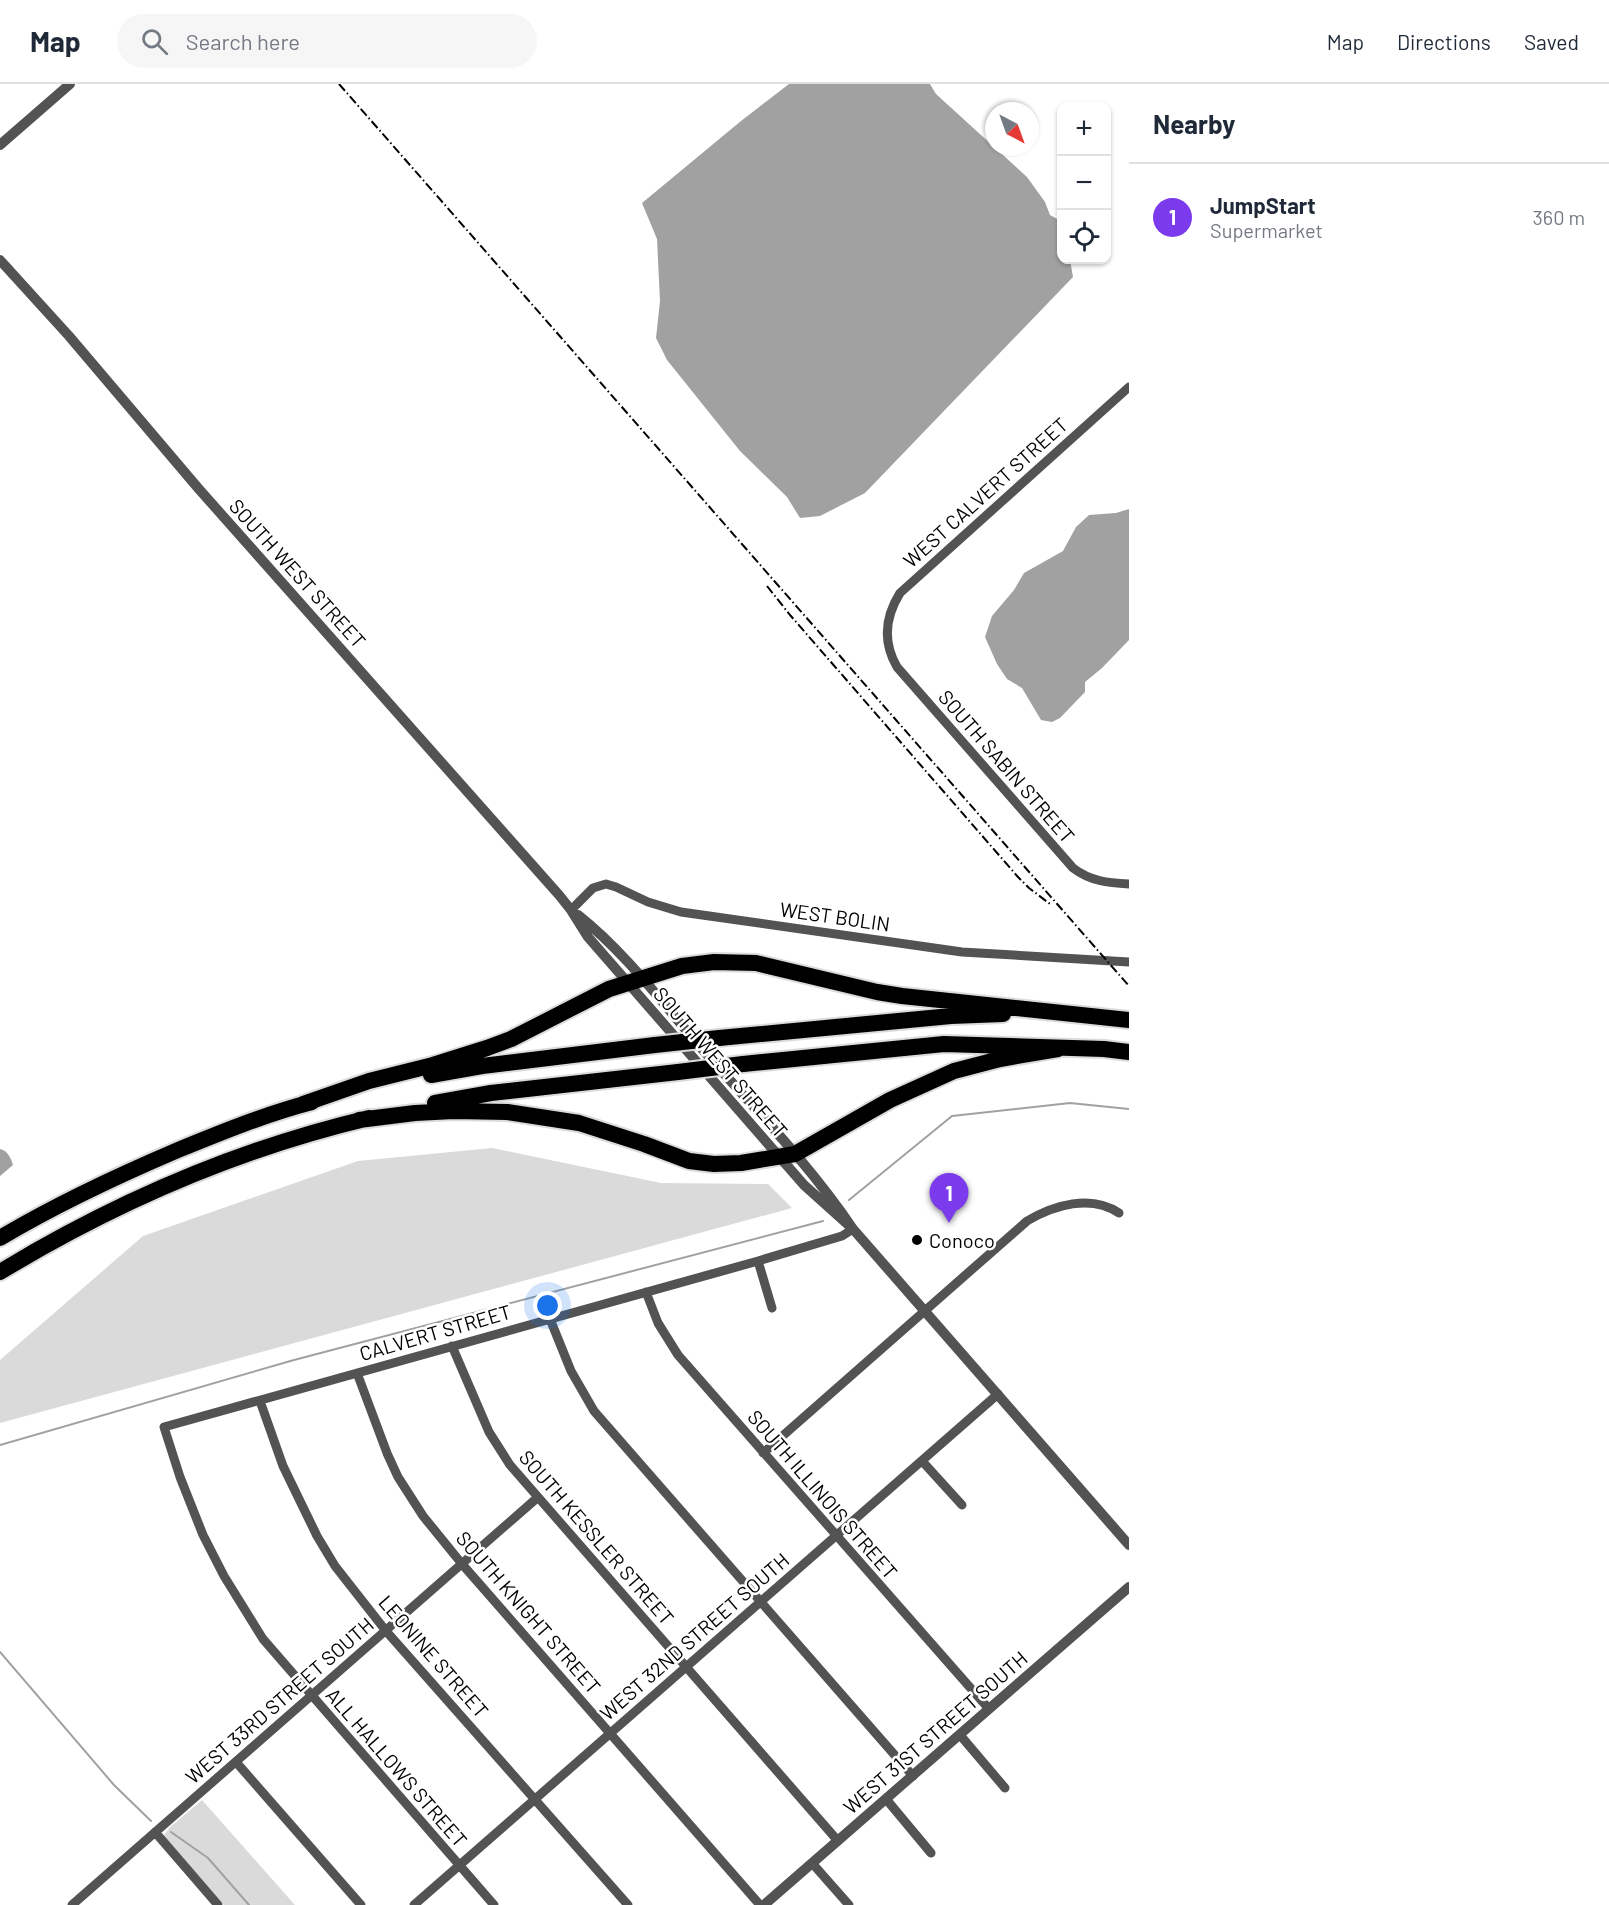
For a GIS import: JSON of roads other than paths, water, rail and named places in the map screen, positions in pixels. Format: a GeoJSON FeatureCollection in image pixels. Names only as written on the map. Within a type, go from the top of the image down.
{"type":"FeatureCollection","features":[{"type":"Feature","properties":{"kind":"highway"},"geometry":{"type":"LineString","coordinates":[[0,1238],[56,1206],[142,1165],[250,1121],[369,1081],[488,1048],[609,989],[682,966],[714,962],[756,963],[877,992],[1129,1020]]}},
{"type":"Feature","properties":{"kind":"highway"},"geometry":{"type":"LineString","coordinates":[[303,1104],[403,1079],[442,1072],[655,1045],[951,1016],[1058,1012]]}},
{"type":"Feature","properties":{"kind":"highway"},"geometry":{"type":"LineString","coordinates":[[0,1272],[103,1215],[180,1180],[301,1136],[432,1103],[491,1093],[944,1044],[1104,1049],[1129,1052]]}},
{"type":"Feature","properties":{"kind":"highway"},"geometry":{"type":"LineString","coordinates":[[359,1120],[415,1113],[507,1112],[579,1123],[689,1161],[727,1164],[787,1155],[890,1100],[934,1079],[971,1065],[1058,1049]]}},
{"type":"Feature","properties":{"kind":"street"},"geometry":{"type":"LineString","coordinates":[[0,145],[70,84]]}},
{"type":"Feature","properties":{"kind":"street","name":"SOUTH WEST STREET"},"geometry":{"type":"LineString","coordinates":[[0,260],[571,910],[595,929],[635,981],[787,1155],[804,1185],[853,1229],[1129,1545]]}},
{"type":"Feature","properties":{"kind":"street","name":"WEST CALVERT STREET"},"geometry":{"type":"LineString","coordinates":[[886,637],[889,615],[900,593],[1129,387]]}},
{"type":"Feature","properties":{"kind":"street","name":"SOUTH SABIN STREET"},"geometry":{"type":"LineString","coordinates":[[886,637],[897,667],[1073,868],[1089,878],[1107,884],[1129,884]]}},
{"type":"Feature","properties":{"kind":"street","name":"WEST BOLIN"},"geometry":{"type":"LineString","coordinates":[[571,910],[593,888],[606,884],[648,902],[681,912],[962,952],[1129,962]]}},
{"type":"Feature","properties":{"kind":"street"},"geometry":{"type":"LineString","coordinates":[[763,1453],[1027,1221],[1046,1209],[1085,1203],[1108,1206],[1119,1214]]}},
{"type":"Feature","properties":{"kind":"street","name":"CALVERT STREET"},"geometry":{"type":"LineString","coordinates":[[164,1427],[758,1261],[842,1236],[853,1229]]}},
{"type":"Feature","properties":{"kind":"street"},"geometry":{"type":"LineString","coordinates":[[758,1261],[772,1308]]}},
{"type":"Feature","properties":{"kind":"street","name":"SOUTH ILLINOIS STREET"},"geometry":{"type":"LineString","coordinates":[[646,1292],[658,1323],[672,1348],[989,1709]]}},
{"type":"Feature","properties":{"kind":"street"},"geometry":{"type":"LineString","coordinates":[[549,1319],[559,1345],[589,1404],[913,1776]]}},
{"type":"Feature","properties":{"kind":"street","name":"SOUTH KESSLER STREET"},"geometry":{"type":"LineString","coordinates":[[452,1346],[471,1395],[489,1432],[510,1465],[838,1841]]}},
{"type":"Feature","properties":{"kind":"street","name":"SOUTH KNIGHT STREET"},"geometry":{"type":"LineString","coordinates":[[357,1373],[387,1454],[398,1477],[423,1516],[462,1564],[762,1905]]}},
{"type":"Feature","properties":{"kind":"street","name":"WEST 32ND STREET SOUTH"},"geometry":{"type":"LineString","coordinates":[[414,1905],[998,1394]]}},
{"type":"Feature","properties":{"kind":"street","name":"LEONINE STREET"},"geometry":{"type":"LineString","coordinates":[[260,1401],[283,1466],[317,1536],[335,1566],[386,1630],[628,1905]]}},
{"type":"Feature","properties":{"kind":"street","name":"ALL HALLOWS STREET"},"geometry":{"type":"LineString","coordinates":[[164,1427],[195,1517],[222,1573],[263,1639],[494,1905]]}},
{"type":"Feature","properties":{"kind":"street"},"geometry":{"type":"LineString","coordinates":[[922,1461],[962,1505]]}},
{"type":"Feature","properties":{"kind":"street","name":"WEST 33RD STREET SOUTH"},"geometry":{"type":"LineString","coordinates":[[79,1903],[155,1832],[537,1498]]}},
{"type":"Feature","properties":{"kind":"street","name":"WEST 31ST STREET SOUTH"},"geometry":{"type":"LineString","coordinates":[[762,1905],[1129,1587]]}},
{"type":"Feature","properties":{"kind":"street"},"geometry":{"type":"LineString","coordinates":[[960,1735],[1005,1788]]}},
{"type":"Feature","properties":{"kind":"street"},"geometry":{"type":"LineString","coordinates":[[236,1762],[361,1905]]}},
{"type":"Feature","properties":{"kind":"street"},"geometry":{"type":"LineString","coordinates":[[886,1799],[931,1853]]}},
{"type":"Feature","properties":{"kind":"street"},"geometry":{"type":"LineString","coordinates":[[155,1832],[218,1905]]}},
{"type":"Feature","properties":{"kind":"street"},"geometry":{"type":"LineString","coordinates":[[812,1863],[849,1905]]}},
{"type":"Feature","properties":{"kind":"waterway"},"geometry":{"type":"LineString","coordinates":[[849,1200],[952,1116],[1070,1103],[1129,1109]]}},
{"type":"Feature","properties":{"kind":"waterway"},"geometry":{"type":"LineString","coordinates":[[0,1445],[294,1360],[823,1221]]}},
{"type":"Feature","properties":{"kind":"waterway"},"geometry":{"type":"LineString","coordinates":[[0,1652],[114,1785],[151,1821]]}},
{"type":"Feature","properties":{"kind":"waterway"},"geometry":{"type":"LineString","coordinates":[[171,1832],[208,1858],[249,1905]]}},
{"type":"Feature","properties":{"kind":"railway"},"geometry":{"type":"LineString","coordinates":[[339,84],[1129,986]]}},
{"type":"Feature","properties":{"kind":"railway"},"geometry":{"type":"LineString","coordinates":[[767,586],[1018,877],[1050,904]]}},
{"type":"Feature","properties":{"kind":"place","name":"JumpStart"},"geometry":{"type":"Point","coordinates":[949,1223]}},
{"type":"Feature","properties":{"kind":"place","name":"Conoco"},"geometry":{"type":"Point","coordinates":[917,1240]}}]}
